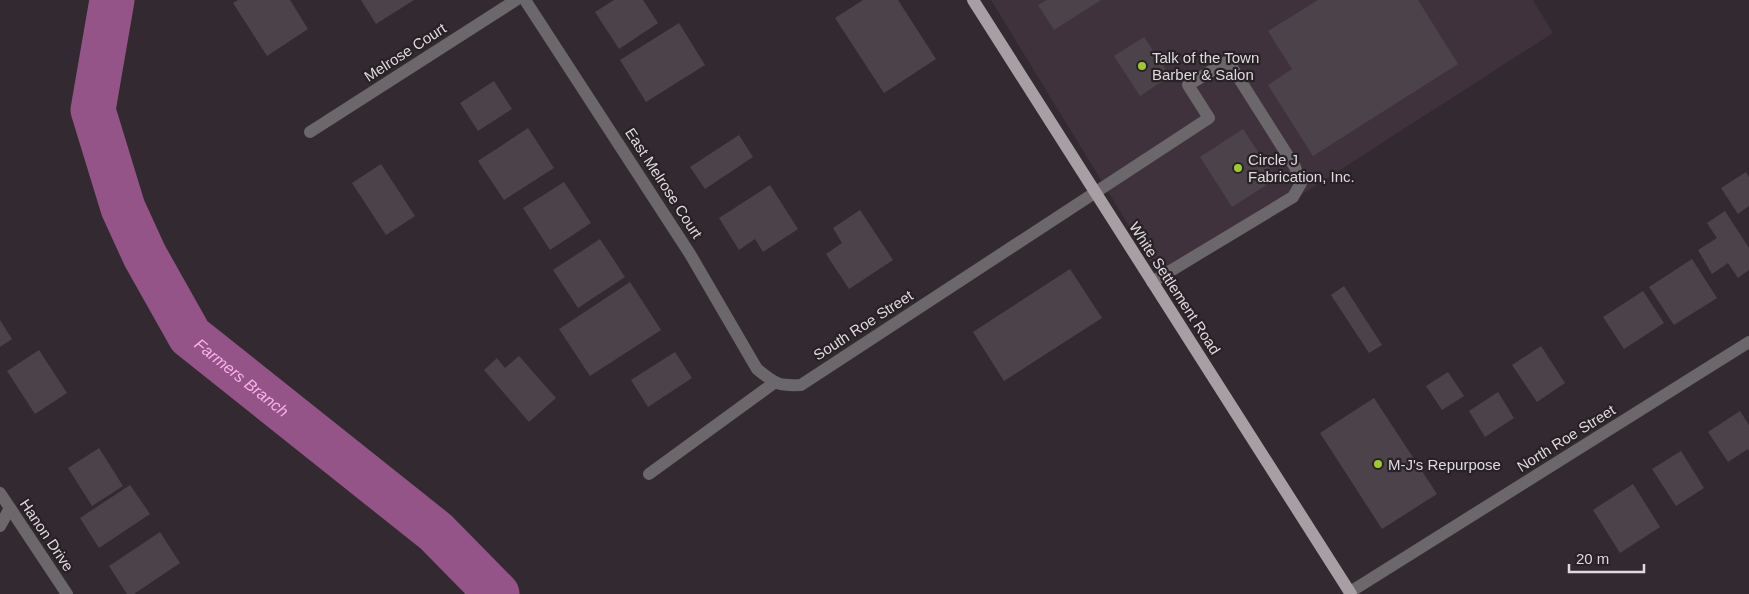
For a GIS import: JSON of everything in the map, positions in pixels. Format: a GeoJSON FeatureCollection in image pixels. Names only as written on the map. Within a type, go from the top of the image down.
{"type":"FeatureCollection","features":[{"type":"Feature","properties":{"kind":"main road","name":"White Settlement Road"},"geometry":{"type":"LineString","coordinates":[[973,0],[1350,593]]}},
{"type":"Feature","properties":{"kind":"street","name":"Melrose Court"},"geometry":{"type":"LineString","coordinates":[[310,132],[516,0]]}},
{"type":"Feature","properties":{"kind":"street","name":"East Melrose Court"},"geometry":{"type":"LineString","coordinates":[[525,0],[690,254],[757,370],[774,383]]}},
{"type":"Feature","properties":{"kind":"street","name":"South Roe Street"},"geometry":{"type":"LineString","coordinates":[[774,383],[782,386],[801,385],[1209,118],[1188,85],[1228,61],[1295,167],[1301,183],[1293,197],[1152,282]]}},
{"type":"Feature","properties":{"kind":"street","name":"North Roe Street"},"geometry":{"type":"LineString","coordinates":[[1350,593],[1749,342]]}},
{"type":"Feature","properties":{"kind":"street"},"geometry":{"type":"LineString","coordinates":[[649,474],[774,383]]}},
{"type":"Feature","properties":{"kind":"street","name":"Hanon Drive"},"geometry":{"type":"LineString","coordinates":[[0,493],[67,594]]}},
{"type":"Feature","properties":{"kind":"street"},"geometry":{"type":"LineString","coordinates":[[0,526],[10,508]]}},
{"type":"Feature","properties":{"kind":"shaded area"},"geometry":{"type":"Polygon","coordinates":[[[991,0],[1533,0],[1553,33],[1164,283],[991,0]]]}},
{"type":"Feature","properties":{"kind":"building"},"geometry":{"type":"Polygon","coordinates":[[[238,0],[290,0],[308,29],[267,56],[233,3],[238,0]]]}},
{"type":"Feature","properties":{"kind":"building"},"geometry":{"type":"Polygon","coordinates":[[[361,0],[414,0],[376,24],[361,0]]]}},
{"type":"Feature","properties":{"kind":"building"},"geometry":{"type":"Polygon","coordinates":[[[614,0],[643,0],[658,23],[619,49],[595,12],[614,0]]]}},
{"type":"Feature","properties":{"kind":"building"},"geometry":{"type":"Polygon","coordinates":[[[863,0],[898,0],[936,59],[884,93],[835,18],[863,0]]]}},
{"type":"Feature","properties":{"kind":"building"},"geometry":{"type":"Polygon","coordinates":[[[1047,0],[1101,0],[1054,30],[1038,5],[1047,0]]]}},
{"type":"Feature","properties":{"kind":"building"},"geometry":{"type":"Polygon","coordinates":[[[1318,0],[1418,0],[1458,64],[1313,156],[1268,85],[1292,69],[1268,31],[1318,0]]]}},
{"type":"Feature","properties":{"kind":"building"},"geometry":{"type":"Polygon","coordinates":[[[679,23],[705,65],[646,102],[620,60],[679,23]]]}},
{"type":"Feature","properties":{"kind":"building","name":"Talk of the Town Barber & Salon"},"geometry":{"type":"Polygon","coordinates":[[[1144,37],[1170,76],[1140,96],[1114,56],[1144,37]]]}},
{"type":"Feature","properties":{"kind":"building"},"geometry":{"type":"Polygon","coordinates":[[[494,81],[512,109],[478,131],[460,103],[494,81]]]}},
{"type":"Feature","properties":{"kind":"building"},"geometry":{"type":"Polygon","coordinates":[[[528,128],[554,168],[504,200],[478,161],[528,128]]]}},
{"type":"Feature","properties":{"kind":"building","name":"Circle J Fabrication, Inc."},"geometry":{"type":"Polygon","coordinates":[[[1243,129],[1276,179],[1232,207],[1200,157],[1243,129]]]}},
{"type":"Feature","properties":{"kind":"building"},"geometry":{"type":"Polygon","coordinates":[[[739,135],[753,157],[705,189],[690,167],[739,135]]]}},
{"type":"Feature","properties":{"kind":"building"},"geometry":{"type":"Polygon","coordinates":[[[381,164],[415,216],[386,235],[352,183],[381,164]]]}},
{"type":"Feature","properties":{"kind":"building"},"geometry":{"type":"Polygon","coordinates":[[[1746,172],[1749,177],[1749,206],[1738,214],[1721,188],[1746,172]]]}},
{"type":"Feature","properties":{"kind":"building"},"geometry":{"type":"Polygon","coordinates":[[[564,182],[591,223],[550,250],[523,208],[564,182]]]}},
{"type":"Feature","properties":{"kind":"building"},"geometry":{"type":"Polygon","coordinates":[[[770,185],[798,229],[763,252],[755,239],[739,250],[719,218],[770,185]]]}},
{"type":"Feature","properties":{"kind":"building"},"geometry":{"type":"Polygon","coordinates":[[[860,210],[893,260],[849,289],[826,254],[842,243],[833,228],[860,210]]]}},
{"type":"Feature","properties":{"kind":"building"},"geometry":{"type":"Polygon","coordinates":[[[1725,211],[1749,248],[1749,270],[1738,278],[1728,263],[1712,274],[1698,250],[1717,238],[1707,223],[1725,211]]]}},
{"type":"Feature","properties":{"kind":"building"},"geometry":{"type":"Polygon","coordinates":[[[600,239],[625,277],[578,308],[553,270],[600,239]]]}},
{"type":"Feature","properties":{"kind":"building"},"geometry":{"type":"Polygon","coordinates":[[[1692,259],[1717,298],[1674,325],[1649,287],[1692,259]]]}},
{"type":"Feature","properties":{"kind":"building"},"geometry":{"type":"Polygon","coordinates":[[[1070,269],[1102,318],[1004,381],[973,332],[1070,269]]]}},
{"type":"Feature","properties":{"kind":"building"},"geometry":{"type":"Polygon","coordinates":[[[630,282],[661,330],[590,376],[559,329],[630,282]]]}},
{"type":"Feature","properties":{"kind":"building"},"geometry":{"type":"Polygon","coordinates":[[[1344,286],[1382,345],[1369,353],[1331,295],[1344,286]]]}},
{"type":"Feature","properties":{"kind":"building"},"geometry":{"type":"Polygon","coordinates":[[[1643,291],[1664,323],[1624,349],[1603,317],[1643,291]]]}},
{"type":"Feature","properties":{"kind":"building"},"geometry":{"type":"Polygon","coordinates":[[[0,320],[12,339],[0,347],[0,320]]]}},
{"type":"Feature","properties":{"kind":"building"},"geometry":{"type":"Polygon","coordinates":[[[1541,346],[1565,383],[1537,402],[1512,365],[1541,346]]]}},
{"type":"Feature","properties":{"kind":"building"},"geometry":{"type":"Polygon","coordinates":[[[39,350],[67,393],[35,414],[7,371],[39,350]]]}},
{"type":"Feature","properties":{"kind":"building"},"geometry":{"type":"Polygon","coordinates":[[[675,352],[692,378],[648,407],[631,380],[675,352]]]}},
{"type":"Feature","properties":{"kind":"building"},"geometry":{"type":"Polygon","coordinates":[[[519,356],[556,398],[529,422],[484,370],[497,358],[505,368],[519,356]]]}},
{"type":"Feature","properties":{"kind":"building"},"geometry":{"type":"Polygon","coordinates":[[[1448,372],[1464,396],[1442,410],[1426,386],[1448,372]]]}},
{"type":"Feature","properties":{"kind":"building"},"geometry":{"type":"Polygon","coordinates":[[[1498,392],[1514,418],[1485,437],[1469,411],[1498,392]]]}},
{"type":"Feature","properties":{"kind":"building","name":"M-J's Repurpose"},"geometry":{"type":"Polygon","coordinates":[[[1374,398],[1437,494],[1382,529],[1320,433],[1374,398]]]}},
{"type":"Feature","properties":{"kind":"building"},"geometry":{"type":"Polygon","coordinates":[[[1740,411],[1749,425],[1749,451],[1748,449],[1728,462],[1708,432],[1740,411]]]}},
{"type":"Feature","properties":{"kind":"building"},"geometry":{"type":"Polygon","coordinates":[[[99,448],[123,486],[92,506],[68,468],[99,448]]]}},
{"type":"Feature","properties":{"kind":"building"},"geometry":{"type":"Polygon","coordinates":[[[1681,451],[1704,488],[1676,506],[1652,469],[1681,451]]]}},
{"type":"Feature","properties":{"kind":"building"},"geometry":{"type":"Polygon","coordinates":[[[1633,484],[1660,527],[1620,553],[1593,510],[1633,484]]]}},
{"type":"Feature","properties":{"kind":"building"},"geometry":{"type":"Polygon","coordinates":[[[130,485],[150,514],[99,548],[80,518],[130,485]]]}},
{"type":"Feature","properties":{"kind":"building"},"geometry":{"type":"Polygon","coordinates":[[[160,532],[180,563],[134,594],[127,594],[109,566],[160,532]]]}},
{"type":"Feature","properties":{"kind":"waterway","name":"Farmers Branch"},"geometry":{"type":"LineString","coordinates":[[112,0],[93,110],[123,208],[145,256],[190,336],[436,532],[497,594]]}},
{"type":"Feature","properties":{"kind":"place","name":"Talk of the Town Barber & Salon"},"geometry":{"type":"Point","coordinates":[1142,66]}},
{"type":"Feature","properties":{"kind":"place","name":"Circle J Fabrication, Inc."},"geometry":{"type":"Point","coordinates":[1238,168]}},
{"type":"Feature","properties":{"kind":"place","name":"M-J's Repurpose"},"geometry":{"type":"Point","coordinates":[1378,464]}}]}
